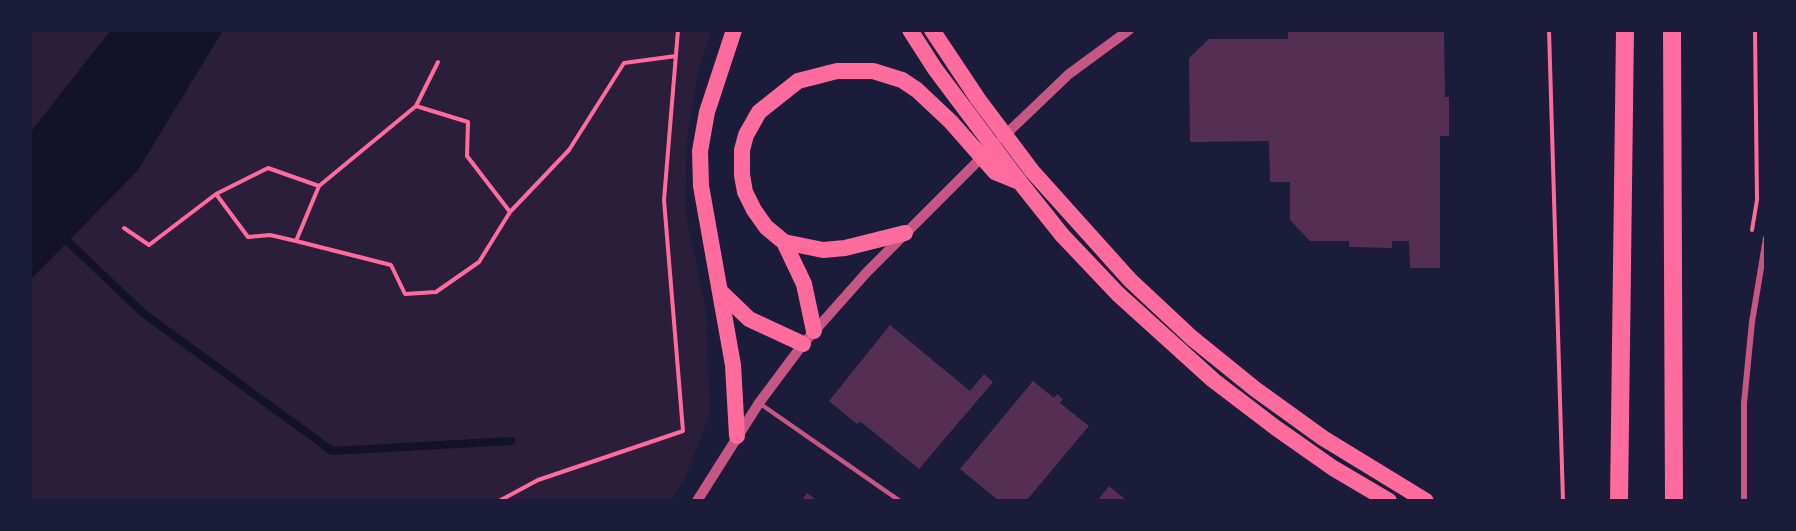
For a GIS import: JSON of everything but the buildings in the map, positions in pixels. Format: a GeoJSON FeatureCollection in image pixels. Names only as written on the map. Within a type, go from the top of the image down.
{"type":"FeatureCollection","features":[{"type":"Feature","properties":{"kind":"highway"},"geometry":{"type":"LineString","coordinates":[[734,30],[707,112],[700,151],[701,186],[722,292],[733,365],[737,436]]}},
{"type":"Feature","properties":{"kind":"highway"},"geometry":{"type":"LineString","coordinates":[[910,30],[1025,176],[1062,235],[1166,339],[1276,428],[1333,468],[1389,501]]}},
{"type":"Feature","properties":{"kind":"highway"},"geometry":{"type":"LineString","coordinates":[[932,30],[971,105]]}},
{"type":"Feature","properties":{"kind":"highway"},"geometry":{"type":"LineString","coordinates":[[1619,501],[1625,30]]}},
{"type":"Feature","properties":{"kind":"highway"},"geometry":{"type":"LineString","coordinates":[[1672,30],[1674,501]]}},
{"type":"Feature","properties":{"kind":"highway"},"geometry":{"type":"LineString","coordinates":[[722,292],[749,319],[809,338],[804,284],[784,242],[766,227],[745,192],[742,163],[746,135],[759,112],[784,90],[817,75],[855,69],[873,71],[902,80],[917,90],[951,122],[995,172],[1025,176],[1192,338],[1254,389],[1323,438],[1426,501]]}},
{"type":"Feature","properties":{"kind":"highway"},"geometry":{"type":"LineString","coordinates":[[784,242],[823,250],[845,248],[905,233]]}},
{"type":"Feature","properties":{"kind":"street"},"geometry":{"type":"LineString","coordinates":[[697,501],[759,403],[809,338],[905,233],[1069,74],[1129,30]]}},
{"type":"Feature","properties":{"kind":"street"},"geometry":{"type":"LineString","coordinates":[[1744,501],[1744,404],[1752,322],[1766,238]]}},
{"type":"Feature","properties":{"kind":"lane"},"geometry":{"type":"LineString","coordinates":[[759,403],[900,501]]}},
{"type":"Feature","properties":{"kind":"path"},"geometry":{"type":"LineString","coordinates":[[499,501],[538,480],[683,431],[664,200],[678,30]]}},
{"type":"Feature","properties":{"kind":"path"},"geometry":{"type":"LineString","coordinates":[[1549,30],[1563,501]]}},
{"type":"Feature","properties":{"kind":"path"},"geometry":{"type":"LineString","coordinates":[[216,194],[248,237],[270,235],[391,265],[405,294],[436,292],[479,262],[510,212],[569,150],[624,63],[676,56]]}},
{"type":"Feature","properties":{"kind":"path"},"geometry":{"type":"LineString","coordinates":[[296,241],[319,186],[416,106],[438,62]]}},
{"type":"Feature","properties":{"kind":"path"},"geometry":{"type":"LineString","coordinates":[[416,106],[468,122],[467,156],[510,212]]}},
{"type":"Feature","properties":{"kind":"path"},"geometry":{"type":"LineString","coordinates":[[124,228],[148,245],[216,194],[268,168],[319,186]]}},
{"type":"Feature","properties":{"kind":"shaded area"},"geometry":{"type":"Polygon","coordinates":[[[30,30],[111,30],[30,133],[30,30]]]}},
{"type":"Feature","properties":{"kind":"shaded area"},"geometry":{"type":"Polygon","coordinates":[[[111,30],[223,30],[138,170],[30,280],[30,133],[111,30]]]}},
{"type":"Feature","properties":{"kind":"shaded area"},"geometry":{"type":"Polygon","coordinates":[[[223,30],[712,30],[698,71],[687,141],[685,210],[706,310],[710,414],[685,478],[671,501],[30,501],[30,280],[138,170],[223,30]]]}},
{"type":"Feature","properties":{"kind":"waterway"},"geometry":{"type":"LineString","coordinates":[[61,235],[143,313],[332,451],[511,441]]}}]}
